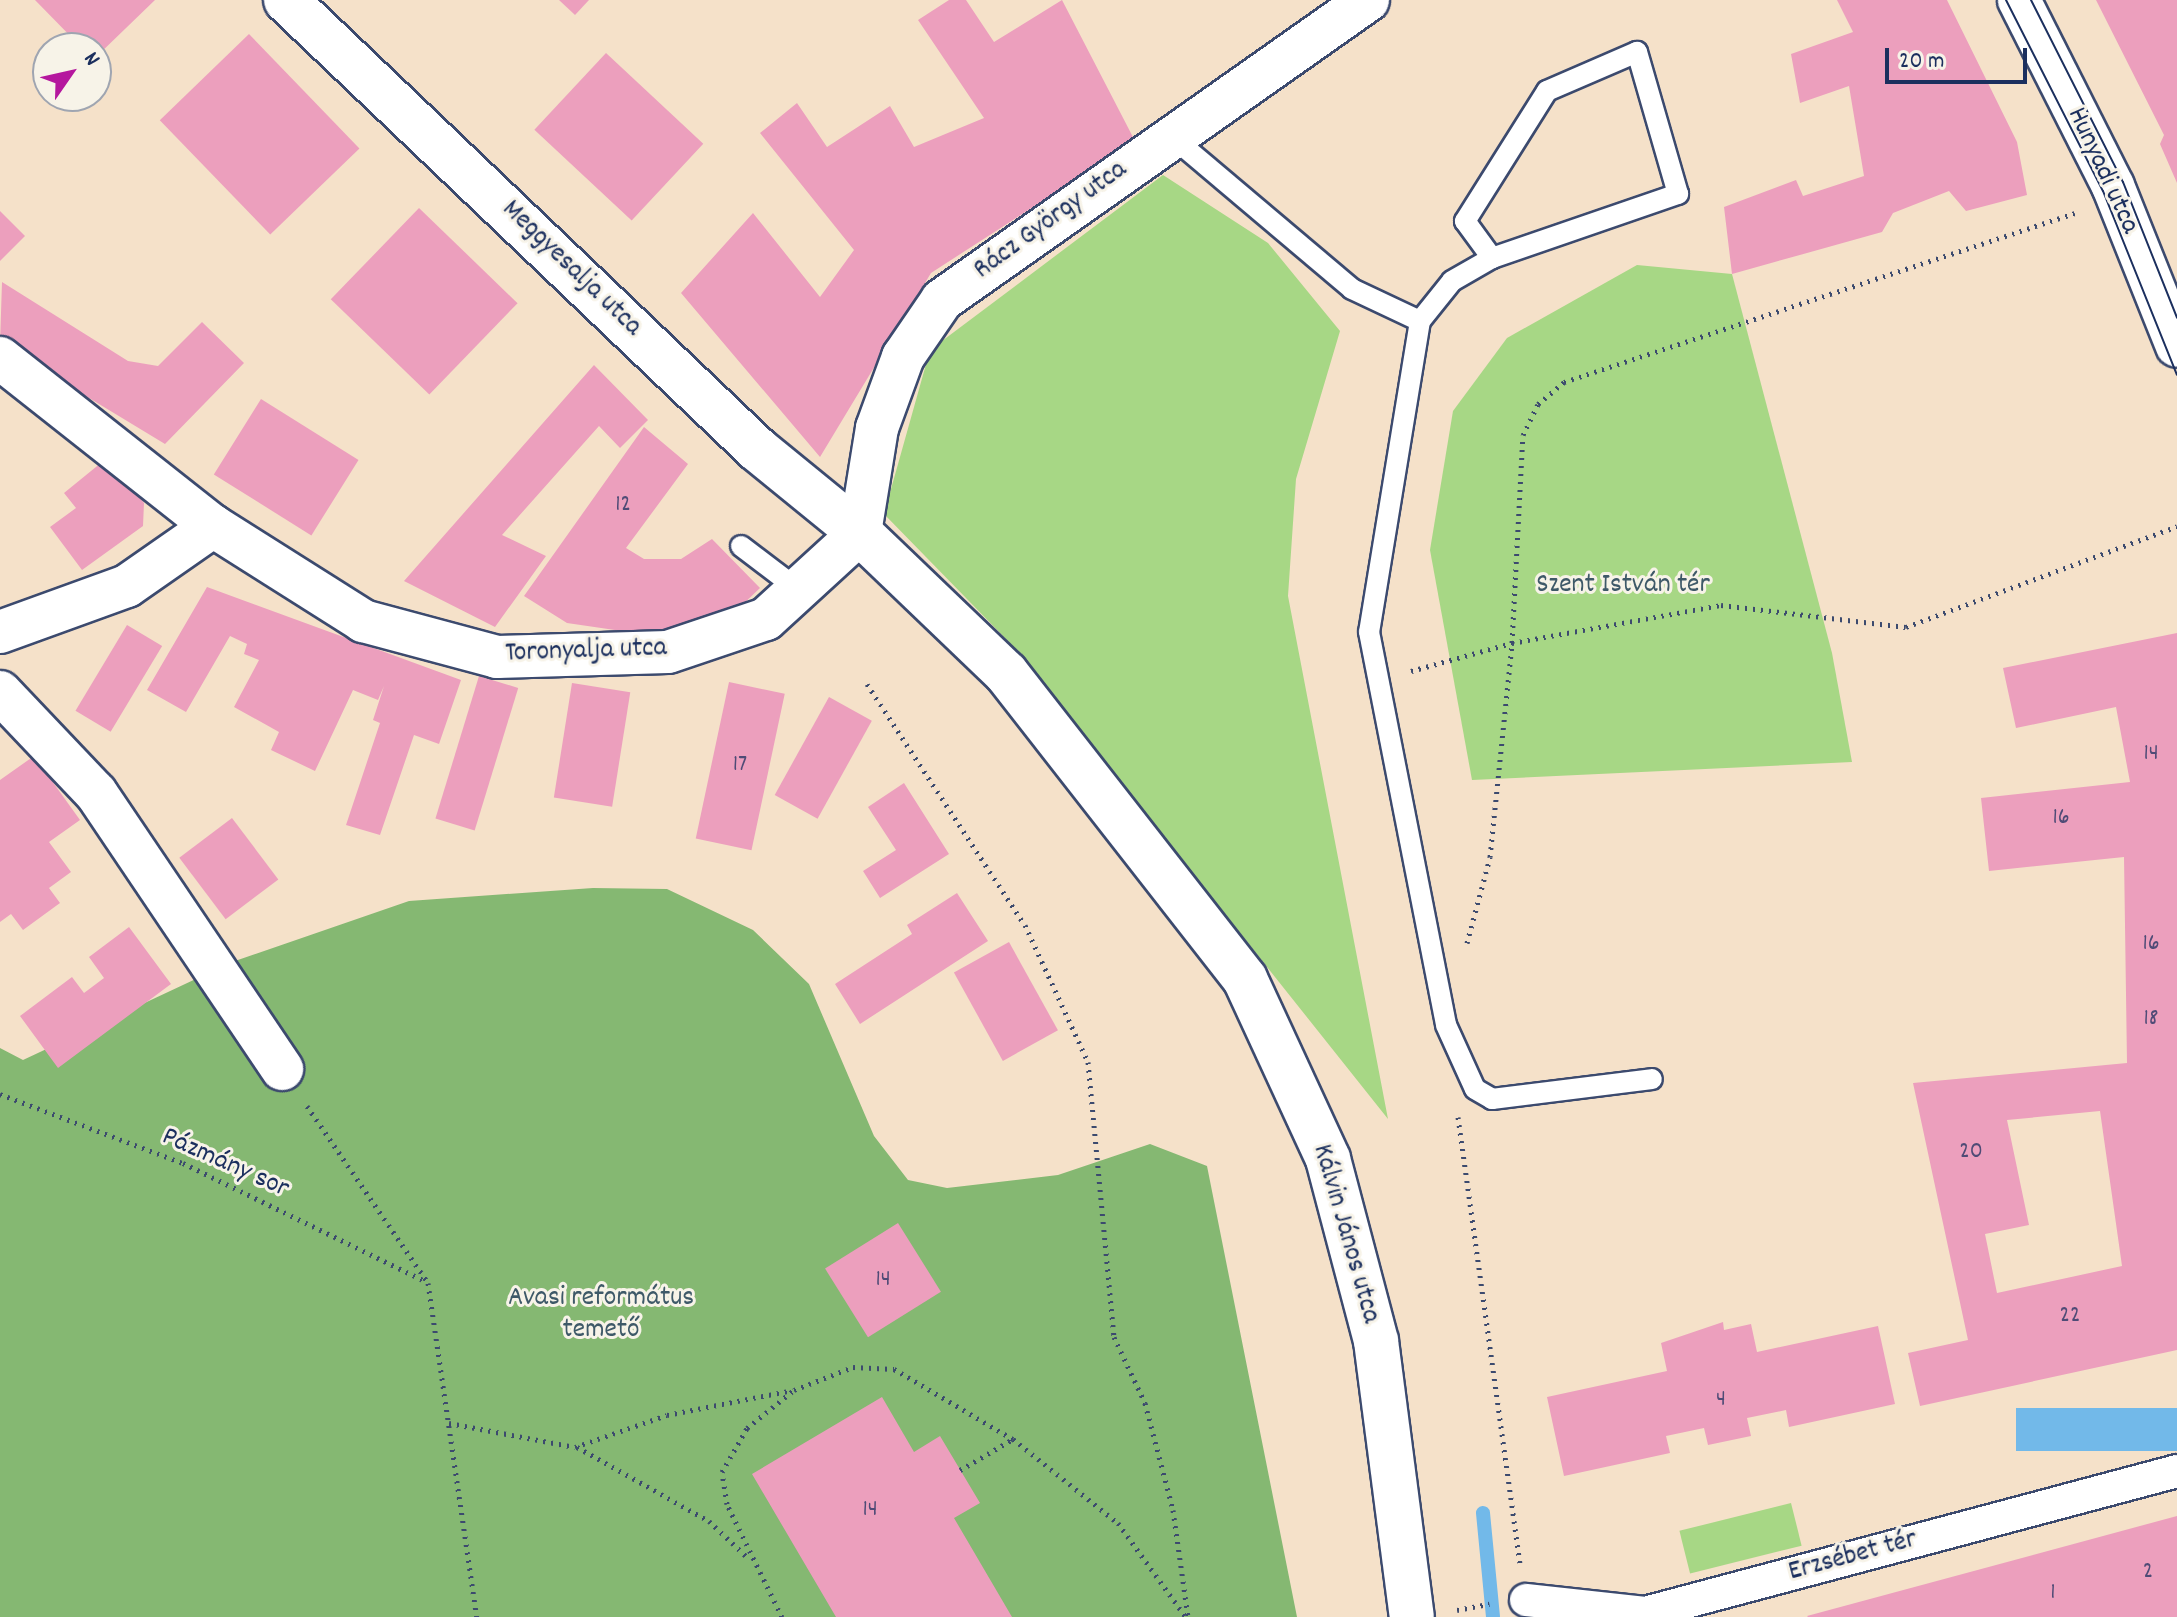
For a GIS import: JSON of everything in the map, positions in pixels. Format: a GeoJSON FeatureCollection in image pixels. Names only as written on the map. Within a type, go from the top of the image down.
{"type":"FeatureCollection","features":[{"type":"Feature","properties":{"kind":"street","name":"Meggyesalja utca"},"geometry":{"type":"LineString","coordinates":[[286,0],[757,449],[860,533]]}},
{"type":"Feature","properties":{"kind":"street","name":"Rácz György utca"},"geometry":{"type":"LineString","coordinates":[[860,533],[877,428],[903,357],[942,300],[1170,134],[1368,0]]}},
{"type":"Feature","properties":{"kind":"street","name":"Hunyadi utca"},"geometry":{"type":"LineString","coordinates":[[2019,0],[2113,186],[2177,346]]}},
{"type":"Feature","properties":{"kind":"street","name":"Toronyalja utca"},"geometry":{"type":"LineString","coordinates":[[0,358],[213,526],[363,621],[497,657],[668,652],[766,619],[860,533]]}},
{"type":"Feature","properties":{"kind":"street"},"geometry":{"type":"LineString","coordinates":[[0,632],[127,586],[213,526]]}},
{"type":"Feature","properties":{"kind":"street","name":"Kálvin János utca"},"geometry":{"type":"LineString","coordinates":[[860,533],[1006,673],[1118,811],[1245,979],[1328,1159],[1376,1341],[1412,1617]]}},
{"type":"Feature","properties":{"kind":"street"},"geometry":{"type":"LineString","coordinates":[[0,692],[96,793],[282,1069]]}},
{"type":"Feature","properties":{"kind":"street","name":"Erzsébet tér"},"geometry":{"type":"LineString","coordinates":[[1526,1600],[1645,1613],[2177,1471]]}},
{"type":"Feature","properties":{"kind":"lane"},"geometry":{"type":"LineString","coordinates":[[1492,258],[1465,221],[1547,91],[1637,52],[1678,194],[1492,258],[1452,281],[1420,321],[1369,632],[1446,1025],[1475,1089],[1492,1099],[1652,1079]]}},
{"type":"Feature","properties":{"kind":"lane"},"geometry":{"type":"LineString","coordinates":[[1170,134],[1352,289],[1420,321]]}},
{"type":"Feature","properties":{"kind":"lane"},"geometry":{"type":"LineString","coordinates":[[741,546],[799,590]]}},
{"type":"Feature","properties":{"kind":"path"},"geometry":{"type":"LineString","coordinates":[[1466,949],[1490,857],[1512,643],[1523,435],[1538,404],[1564,382],[2063,222],[2113,186]]}},
{"type":"Feature","properties":{"kind":"path"},"geometry":{"type":"LineString","coordinates":[[1379,680],[1512,643],[1721,605],[1906,627],[2177,526]]}},
{"type":"Feature","properties":{"kind":"path"},"geometry":{"type":"LineString","coordinates":[[867,684],[1025,925],[1088,1062],[1114,1337],[1145,1403],[1173,1510],[1187,1617]]}},
{"type":"Feature","properties":{"kind":"path"},"geometry":{"type":"LineString","coordinates":[[282,1069],[428,1283],[477,1617]]}},
{"type":"Feature","properties":{"kind":"path","name":"Pázmány sor"},"geometry":{"type":"LineString","coordinates":[[0,1094],[183,1163],[428,1283]]}},
{"type":"Feature","properties":{"kind":"path"},"geometry":{"type":"LineString","coordinates":[[1456,1102],[1526,1600]]}},
{"type":"Feature","properties":{"kind":"path"},"geometry":{"type":"LineString","coordinates":[[575,1447],[667,1415],[794,1390],[853,1367],[894,1369],[1013,1439],[1118,1523],[1187,1617]]}},
{"type":"Feature","properties":{"kind":"path"},"geometry":{"type":"LineString","coordinates":[[782,1617],[752,1562],[722,1472],[747,1428],[794,1390]]}},
{"type":"Feature","properties":{"kind":"path"},"geometry":{"type":"LineString","coordinates":[[449,1423],[575,1447],[709,1521],[752,1562]]}},
{"type":"Feature","properties":{"kind":"path"},"geometry":{"type":"LineString","coordinates":[[960,1470],[1013,1439]]}},
{"type":"Feature","properties":{"kind":"green space"},"geometry":{"type":"Polygon","coordinates":[[[1163,175],[1268,243],[1340,331],[1296,479],[1288,596],[1388,1119],[1006,639],[884,514],[930,350],[1163,175]]]}},
{"type":"Feature","properties":{"kind":"green space","name":"Szent István tér"},"geometry":{"type":"Polygon","coordinates":[[[1637,265],[1732,274],[1832,653],[1852,762],[1472,780],[1430,550],[1453,411],[1507,338],[1637,265]]]}},
{"type":"Feature","properties":{"kind":"green space","name":"Avasi református temető"},"geometry":{"type":"Polygon","coordinates":[[[593,888],[667,889],[753,930],[809,984],[874,1136],[908,1180],[947,1188],[1058,1175],[1150,1144],[1207,1166],[1297,1617],[0,1617],[0,1048],[23,1060],[232,962],[409,901],[593,888]]]}},
{"type":"Feature","properties":{"kind":"green space"},"geometry":{"type":"Polygon","coordinates":[[[1791,1503],[1802,1546],[1690,1574],[1679,1531],[1791,1503]]]}},
{"type":"Feature","properties":{"kind":"water"},"geometry":{"type":"Polygon","coordinates":[[[2016,1408],[2177,1408],[2177,1451],[2016,1451],[2016,1408]]]}},
{"type":"Feature","properties":{"kind":"building"},"geometry":{"type":"Polygon","coordinates":[[[35,0],[155,0],[112,42],[112,32],[66,32],[35,0]]]}},
{"type":"Feature","properties":{"kind":"building"},"geometry":{"type":"Polygon","coordinates":[[[559,0],[589,0],[575,15],[559,0]]]}},
{"type":"Feature","properties":{"kind":"building"},"geometry":{"type":"Polygon","coordinates":[[[949,0],[966,0],[994,42],[1062,0],[1135,141],[931,273],[820,457],[681,293],[753,213],[820,297],[854,250],[760,133],[797,103],[827,147],[890,106],[914,147],[984,118],[918,20],[949,0]]]}},
{"type":"Feature","properties":{"kind":"building"},"geometry":{"type":"Polygon","coordinates":[[[1837,0],[1947,0],[2017,142],[2027,195],[1966,211],[1949,191],[1893,213],[1882,232],[1732,274],[1724,207],[1796,180],[1803,196],[1864,176],[1849,86],[1800,103],[1791,54],[1853,32],[1837,0]]]}},
{"type":"Feature","properties":{"kind":"building"},"geometry":{"type":"Polygon","coordinates":[[[2096,0],[2177,0],[2177,183],[2160,144],[2164,135],[2096,0]]]}},
{"type":"Feature","properties":{"kind":"building"},"geometry":{"type":"Polygon","coordinates":[[[249,34],[359,148],[270,235],[160,120],[249,34]]]}},
{"type":"Feature","properties":{"kind":"building"},"geometry":{"type":"Polygon","coordinates":[[[606,53],[703,144],[632,220],[534,130],[606,53]]]}},
{"type":"Feature","properties":{"kind":"building"},"geometry":{"type":"Polygon","coordinates":[[[419,208],[518,303],[429,395],[331,299],[419,208]]]}},
{"type":"Feature","properties":{"kind":"building"},"geometry":{"type":"Polygon","coordinates":[[[0,211],[25,236],[0,261],[0,211]]]}},
{"type":"Feature","properties":{"kind":"building"},"geometry":{"type":"Polygon","coordinates":[[[2,282],[128,361],[158,366],[202,322],[244,363],[165,444],[0,344],[2,282]]]}},
{"type":"Feature","properties":{"kind":"building"},"geometry":{"type":"Polygon","coordinates":[[[594,365],[648,420],[620,448],[599,426],[502,535],[546,556],[495,627],[404,581],[594,365]]]}},
{"type":"Feature","properties":{"kind":"building"},"geometry":{"type":"Polygon","coordinates":[[[261,399],[359,460],[311,535],[214,474],[261,399]]]}},
{"type":"Feature","properties":{"kind":"building"},"geometry":{"type":"Polygon","coordinates":[[[644,427],[688,464],[626,548],[644,559],[681,559],[712,539],[760,588],[713,633],[649,635],[567,623],[524,596],[644,427]]]}},
{"type":"Feature","properties":{"kind":"building"},"geometry":{"type":"Polygon","coordinates":[[[107,458],[144,503],[143,526],[82,570],[50,527],[76,508],[64,493],[107,458]]]}},
{"type":"Feature","properties":{"kind":"building"},"geometry":{"type":"Polygon","coordinates":[[[207,587],[461,680],[439,744],[414,735],[380,835],[346,825],[380,723],[373,720],[384,686],[378,700],[353,690],[315,771],[271,750],[279,732],[234,707],[259,660],[244,654],[247,644],[230,636],[186,712],[147,690],[207,587]]]}},
{"type":"Feature","properties":{"kind":"building"},"geometry":{"type":"Polygon","coordinates":[[[127,625],[162,646],[111,732],[75,711],[127,625]]]}},
{"type":"Feature","properties":{"kind":"building"},"geometry":{"type":"Polygon","coordinates":[[[2177,633],[2177,1350],[1920,1406],[1908,1353],[1968,1340],[1913,1083],[2127,1063],[2124,857],[1989,871],[1981,798],[2130,782],[2116,707],[2016,728],[2003,668],[2177,633]],[[2100,1111],[2007,1120],[2029,1225],[1985,1234],[1997,1293],[2122,1266],[2100,1111]]]}},
{"type":"Feature","properties":{"kind":"building"},"geometry":{"type":"Polygon","coordinates":[[[479,676],[518,688],[475,830],[435,818],[479,676]]]}},
{"type":"Feature","properties":{"kind":"building"},"geometry":{"type":"Polygon","coordinates":[[[729,682],[785,694],[751,850],[696,839],[729,682]]]}},
{"type":"Feature","properties":{"kind":"building"},"geometry":{"type":"Polygon","coordinates":[[[572,683],[630,692],[612,807],[554,798],[572,683]]]}},
{"type":"Feature","properties":{"kind":"building"},"geometry":{"type":"Polygon","coordinates":[[[829,697],[872,721],[818,819],[775,795],[829,697]]]}},
{"type":"Feature","properties":{"kind":"building"},"geometry":{"type":"Polygon","coordinates":[[[34,756],[80,820],[49,842],[71,872],[49,888],[60,903],[23,930],[11,914],[0,922],[0,780],[34,756]]]}},
{"type":"Feature","properties":{"kind":"building"},"geometry":{"type":"Polygon","coordinates":[[[904,783],[949,854],[880,898],[863,871],[896,850],[868,807],[904,783]]]}},
{"type":"Feature","properties":{"kind":"building"},"geometry":{"type":"Polygon","coordinates":[[[232,818],[278,879],[226,919],[179,858],[232,818]]]}},
{"type":"Feature","properties":{"kind":"building"},"geometry":{"type":"Polygon","coordinates":[[[957,893],[988,941],[860,1024],[835,984],[912,934],[907,925],[957,893]]]}},
{"type":"Feature","properties":{"kind":"building"},"geometry":{"type":"Polygon","coordinates":[[[129,927],[171,984],[58,1068],[20,1016],[72,977],[84,993],[104,978],[89,957],[129,927]]]}},
{"type":"Feature","properties":{"kind":"building"},"geometry":{"type":"Polygon","coordinates":[[[1009,942],[1058,1030],[1003,1061],[954,973],[1009,942]]]}},
{"type":"Feature","properties":{"kind":"building"},"geometry":{"type":"Polygon","coordinates":[[[898,1223],[941,1292],[868,1337],[825,1269],[898,1223]]]}},
{"type":"Feature","properties":{"kind":"building"},"geometry":{"type":"Polygon","coordinates":[[[1723,1322],[1724,1330],[1751,1324],[1757,1352],[1878,1326],[1895,1404],[1789,1427],[1786,1410],[1747,1418],[1751,1436],[1708,1445],[1704,1428],[1666,1436],[1670,1453],[1564,1476],[1547,1397],[1667,1371],[1661,1343],[1723,1322]]]}},
{"type":"Feature","properties":{"kind":"building"},"geometry":{"type":"Polygon","coordinates":[[[882,1397],[914,1452],[940,1436],[980,1503],[954,1518],[1012,1617],[836,1617],[752,1474],[882,1397]]]}},
{"type":"Feature","properties":{"kind":"building"},"geometry":{"type":"Polygon","coordinates":[[[2177,1516],[2177,1617],[1807,1616],[2177,1516]]]}},
{"type":"Feature","properties":{"kind":"waterway"},"geometry":{"type":"LineString","coordinates":[[1483,1513],[1493,1617]]}},
{"type":"Feature","properties":{"kind":"tram line"},"geometry":{"type":"LineString","coordinates":[[2006,0],[2103,191],[2177,375]]}},
{"type":"Feature","properties":{"kind":"tram line"},"geometry":{"type":"LineString","coordinates":[[2031,0],[2123,182],[2177,318]]}}]}
